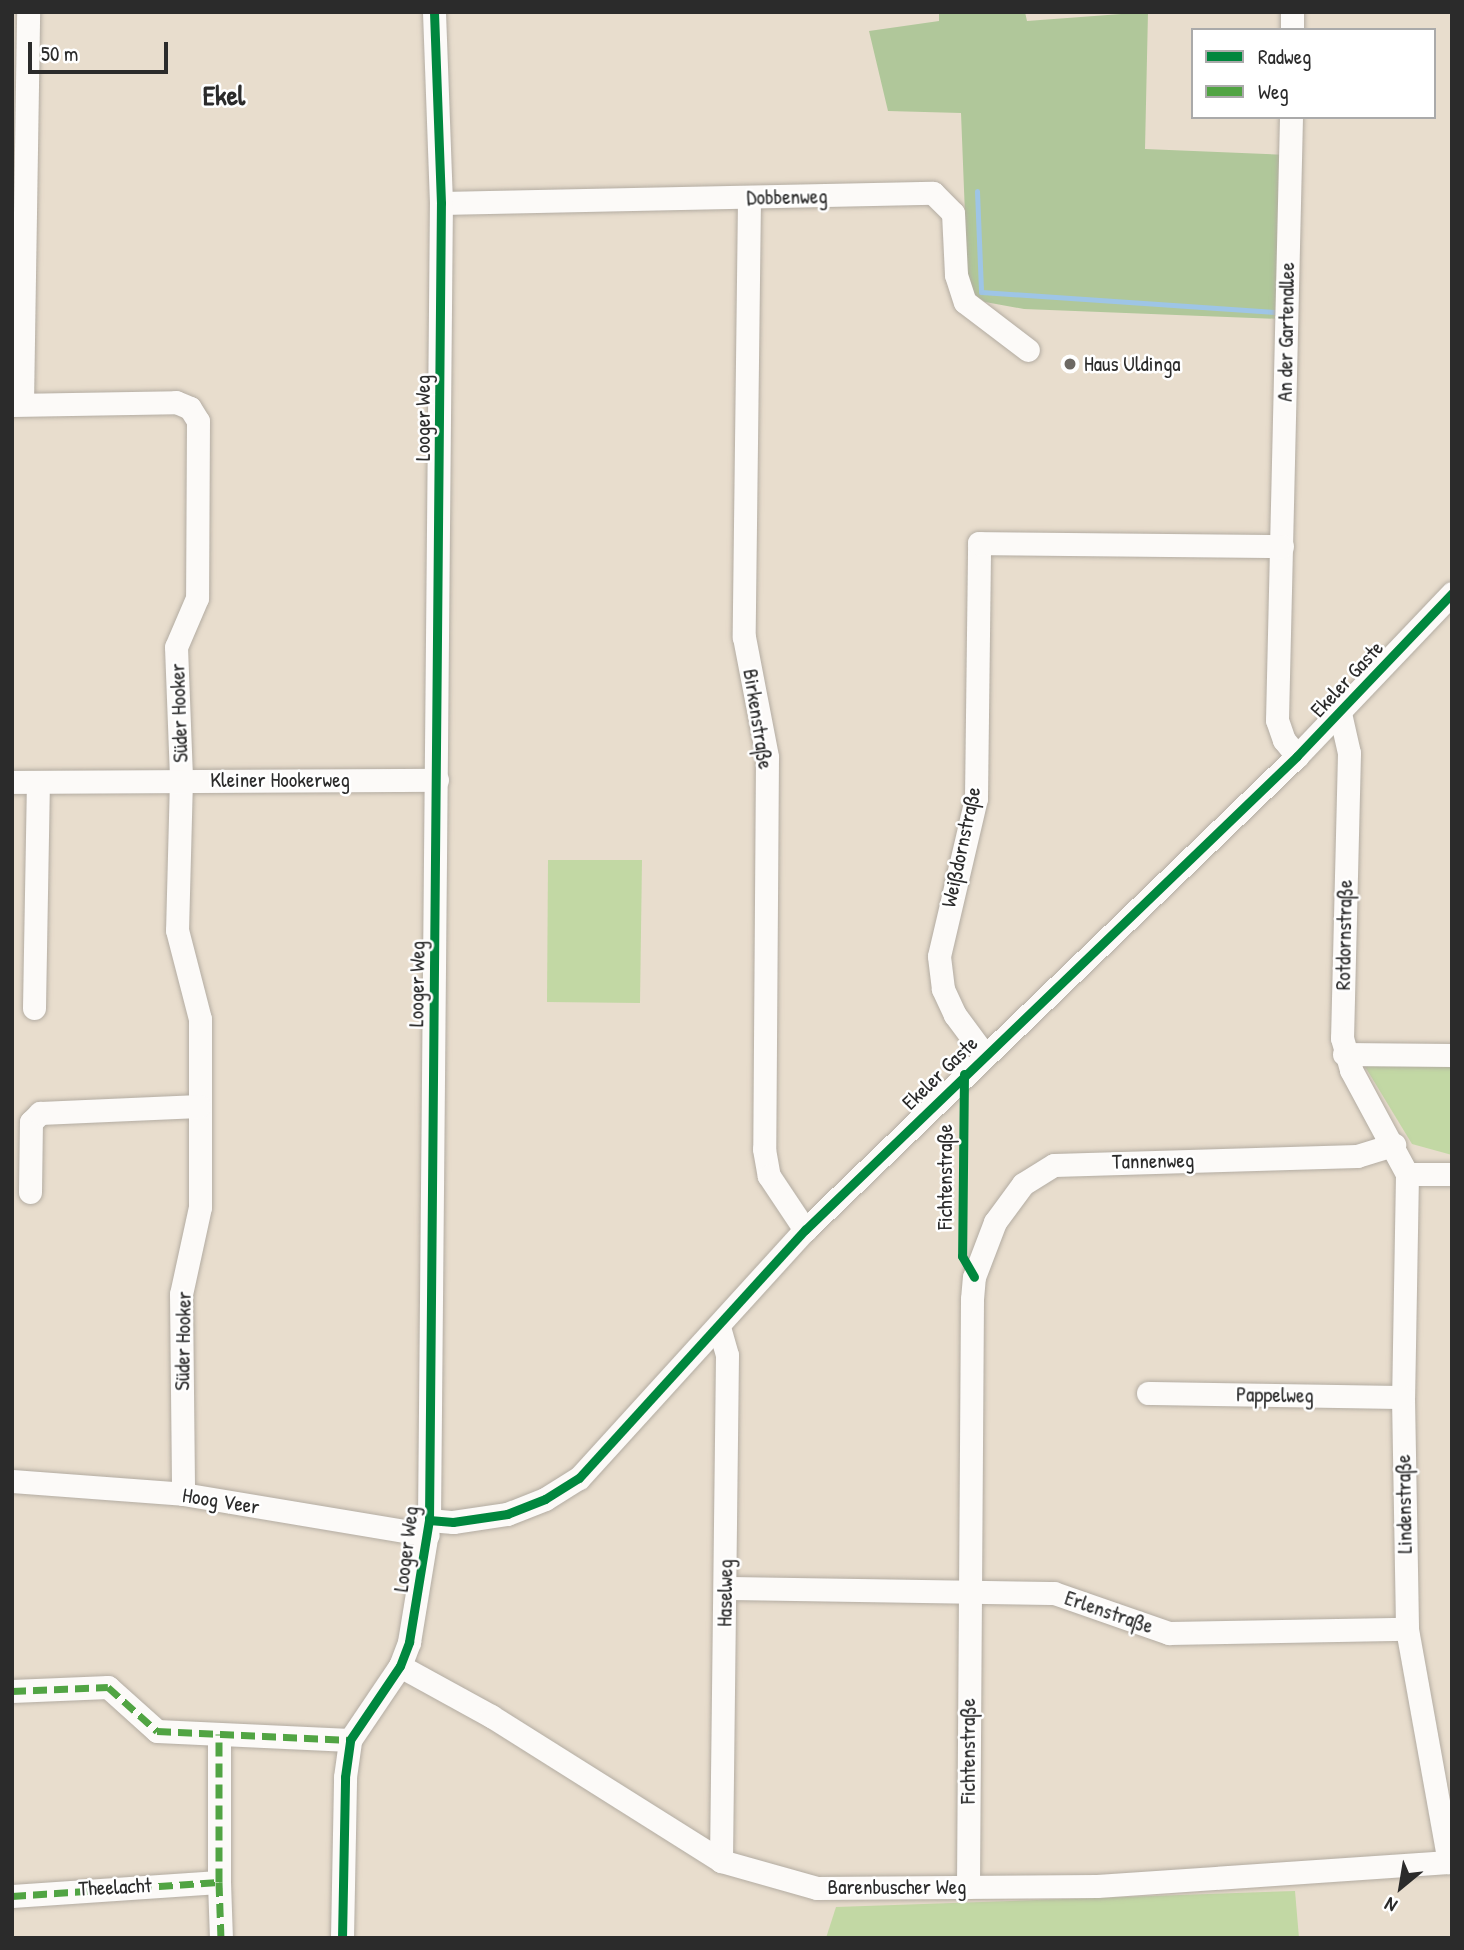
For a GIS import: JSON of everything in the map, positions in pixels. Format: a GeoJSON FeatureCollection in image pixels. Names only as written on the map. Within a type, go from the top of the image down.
{"type":"FeatureCollection","features":[{"type":"Feature","properties":{"kind":"street"},"geometry":{"type":"LineString","coordinates":[[17,405],[28,12]]}},
{"type":"Feature","properties":{"kind":"street","name":"Looger Weg"},"geometry":{"type":"LineString","coordinates":[[350,1740],[400,1666],[409,1642],[429,1528],[438,780],[441,203],[434,12]]}},
{"type":"Feature","properties":{"kind":"street","name":"An der Gartenallee"},"geometry":{"type":"LineString","coordinates":[[1291,119],[1278,720],[1284,740],[1297,756]]}},
{"type":"Feature","properties":{"kind":"street","name":"Dobbenweg"},"geometry":{"type":"LineString","coordinates":[[441,203],[933,193],[953,213],[956,275],[965,302],[1028,351]]}},
{"type":"Feature","properties":{"kind":"street","name":"Birkenstraße"},"geometry":{"type":"LineString","coordinates":[[749,198],[744,637],[767,757],[764,1149],[769,1176],[804,1230]]}},
{"type":"Feature","properties":{"kind":"street","name":"Süder Hooker"},"geometry":{"type":"LineString","coordinates":[[17,405],[176,402],[190,408],[198,421],[197,598],[176,647],[181,779],[177,930],[201,1019],[200,1207],[181,1294],[183,1494]]}},
{"type":"Feature","properties":{"kind":"street","name":"Weißdornstraße"},"geometry":{"type":"LineString","coordinates":[[984,1054],[955,1015],[943,989],[939,956],[976,798],[979,543],[1282,546]]}},
{"type":"Feature","properties":{"kind":"street","name":"Ekeler Gaste"},"geometry":{"type":"LineString","coordinates":[[429,1528],[507,1514],[545,1499],[579,1478],[719,1327],[804,1230],[984,1054],[1297,756],[1452,593]]}},
{"type":"Feature","properties":{"kind":"street","name":"Rotdornstraße"},"geometry":{"type":"LineString","coordinates":[[1340,713],[1349,753],[1345,1054],[1394,1145]]}},
{"type":"Feature","properties":{"kind":"street","name":"Kleiner Hookerweg"},"geometry":{"type":"LineString","coordinates":[[12,782],[38,784],[181,779],[438,780]]}},
{"type":"Feature","properties":{"kind":"street"},"geometry":{"type":"LineString","coordinates":[[34,1008],[38,784]]}},
{"type":"Feature","properties":{"kind":"street"},"geometry":{"type":"LineString","coordinates":[[1345,1054],[1452,1055]]}},
{"type":"Feature","properties":{"kind":"street"},"geometry":{"type":"LineString","coordinates":[[30,1192],[31,1122],[40,1113],[199,1106]]}},
{"type":"Feature","properties":{"kind":"street","name":"Lindenstraße"},"geometry":{"type":"LineString","coordinates":[[1394,1145],[1407,1174],[1403,1397],[1407,1629],[1450,1862]]}},
{"type":"Feature","properties":{"kind":"street","name":"Tannenweg"},"geometry":{"type":"LineString","coordinates":[[974,1277],[1007,1202],[1037,1173],[1054,1166],[1357,1156],[1394,1145]]}},
{"type":"Feature","properties":{"kind":"street"},"geometry":{"type":"LineString","coordinates":[[1407,1174],[1452,1174]]}},
{"type":"Feature","properties":{"kind":"street","name":"Fichtenstraße"},"geometry":{"type":"LineString","coordinates":[[968,1887],[974,1277]]}},
{"type":"Feature","properties":{"kind":"street","name":"Haselweg"},"geometry":{"type":"LineString","coordinates":[[719,1327],[727,1355],[721,1861]]}},
{"type":"Feature","properties":{"kind":"street","name":"Pappelweg"},"geometry":{"type":"LineString","coordinates":[[1148,1393],[1403,1397]]}},
{"type":"Feature","properties":{"kind":"street","name":"Hoog Veer"},"geometry":{"type":"LineString","coordinates":[[12,1481],[183,1494],[429,1528]]}},
{"type":"Feature","properties":{"kind":"street","name":"Erlenstraße"},"geometry":{"type":"LineString","coordinates":[[726,1588],[1054,1593],[1169,1633],[1407,1629]]}},
{"type":"Feature","properties":{"kind":"street","name":"Barenbuscher Weg"},"geometry":{"type":"LineString","coordinates":[[400,1666],[491,1716],[721,1861],[817,1888],[968,1887],[1260,1878],[1450,1862]]}},
{"type":"Feature","properties":{"kind":"street"},"geometry":{"type":"LineString","coordinates":[[12,1691],[108,1687],[157,1731],[350,1740],[342,1938]]}},
{"type":"Feature","properties":{"kind":"street"},"geometry":{"type":"LineString","coordinates":[[219,1734],[221,1938]]}},
{"type":"Feature","properties":{"kind":"street","name":"Theelacht"},"geometry":{"type":"LineString","coordinates":[[12,1896],[219,1882]]}},
{"type":"Feature","properties":{"kind":"green space"},"geometry":{"type":"Polygon","coordinates":[[[939,12],[1025,12],[1027,21],[1148,12],[1145,149],[1289,155],[1280,319],[1024,309],[985,302],[968,291],[961,113],[888,111],[869,31],[939,21],[939,12]]]}},
{"type":"Feature","properties":{"kind":"green space"},"geometry":{"type":"Polygon","coordinates":[[[548,860],[642,860],[640,1003],[547,1002],[548,860]]]}},
{"type":"Feature","properties":{"kind":"green space"},"geometry":{"type":"Polygon","coordinates":[[[1361,1060],[1452,1061],[1452,1155],[1412,1144],[1361,1060]]]}},
{"type":"Feature","properties":{"kind":"green space"},"geometry":{"type":"Polygon","coordinates":[[[1295,1891],[1299,1938],[826,1938],[836,1907],[1295,1891]]]}},
{"type":"Feature","properties":{"kind":"waterway"},"geometry":{"type":"LineString","coordinates":[[977,191],[981,292],[1275,312]]}},
{"type":"Feature","properties":{"kind":"marked path"},"geometry":{"type":"LineString","coordinates":[[12,1691],[108,1687],[157,1731],[350,1740]]}},
{"type":"Feature","properties":{"kind":"marked path"},"geometry":{"type":"LineString","coordinates":[[12,1896],[219,1882],[219,1734]]}},
{"type":"Feature","properties":{"kind":"marked path"},"geometry":{"type":"LineString","coordinates":[[219,1882],[221,1938]]}},
{"type":"Feature","properties":{"kind":"cycle path"},"geometry":{"type":"LineString","coordinates":[[342,1938],[345,1777],[350,1740],[400,1666],[409,1642],[429,1520],[441,203],[434,12]]}},
{"type":"Feature","properties":{"kind":"cycle path"},"geometry":{"type":"LineString","coordinates":[[429,1520],[453,1522],[507,1514],[545,1499],[579,1478],[805,1230],[1297,756],[1452,593]]}},
{"type":"Feature","properties":{"kind":"cycle path"},"geometry":{"type":"LineString","coordinates":[[964,1074],[962,1256],[974,1277]]}},
{"type":"Feature","properties":{"kind":"place","name":"Haus Uldinga"},"geometry":{"type":"Point","coordinates":[1070,364]}},
{"type":"Feature","properties":{"kind":"district","name":"Ekel"},"geometry":{"type":"Point","coordinates":[224,95]}}]}
